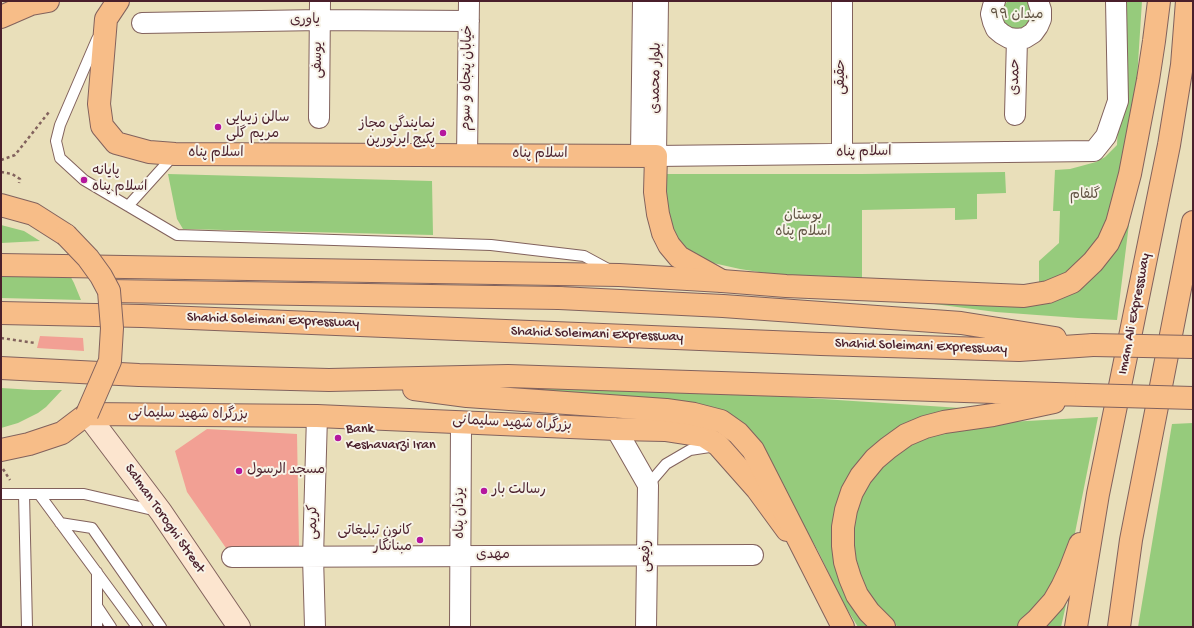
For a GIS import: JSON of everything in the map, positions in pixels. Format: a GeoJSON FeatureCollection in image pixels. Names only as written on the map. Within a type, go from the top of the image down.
{"type":"FeatureCollection","features":[{"type":"Feature","properties":{"kind":"main road"},"geometry":{"type":"LineString","coordinates":[[1,17],[31,4],[48,1]]}},
{"type":"Feature","properties":{"kind":"main road"},"geometry":{"type":"LineString","coordinates":[[106,19],[118,1]]}},
{"type":"Feature","properties":{"kind":"main road"},"geometry":{"type":"LineString","coordinates":[[1,265],[619,275],[722,280],[786,286],[1024,296],[1048,292],[1072,282],[1094,262],[1108,243],[1117,223],[1130,174],[1148,80],[1159,1]]}},
{"type":"Feature","properties":{"kind":"main road","name":"Imam Ali Expressway"},"geometry":{"type":"LineString","coordinates":[[1076,627],[1098,494],[1169,145],[1182,65],[1187,1]]}},
{"type":"Feature","properties":{"kind":"main road","name":"اسلام پناه"},"geometry":{"type":"LineString","coordinates":[[106,19],[99,104],[102,126],[116,143],[149,152],[175,154],[649,156]]}},
{"type":"Feature","properties":{"kind":"main road"},"geometry":{"type":"LineString","coordinates":[[649,156],[658,214],[663,233],[669,245],[680,257],[722,280]]}},
{"type":"Feature","properties":{"kind":"main road"},"geometry":{"type":"LineString","coordinates":[[1,205],[33,214],[66,235],[88,258],[101,276],[109,291],[112,328],[110,361],[87,414],[62,432],[29,444],[1,450]]}},
{"type":"Feature","properties":{"kind":"main road"},"geometry":{"type":"LineString","coordinates":[[1119,627],[1131,540],[1193,222]]}},
{"type":"Feature","properties":{"kind":"main road"},"geometry":{"type":"LineString","coordinates":[[786,286],[861,300],[961,323],[1093,345]]}},
{"type":"Feature","properties":{"kind":"main road"},"geometry":{"type":"LineString","coordinates":[[109,291],[559,298],[723,306],[961,323]]}},
{"type":"Feature","properties":{"kind":"main road","name":"Shahid Soleimani Expressway"},"geometry":{"type":"LineString","coordinates":[[1,313],[142,316],[821,344],[1019,350],[1093,345],[1193,347]]}},
{"type":"Feature","properties":{"kind":"main road"},"geometry":{"type":"LineString","coordinates":[[1,368],[139,375],[329,380],[508,376],[1193,398]]}},
{"type":"Feature","properties":{"kind":"main road"},"geometry":{"type":"LineString","coordinates":[[329,380],[467,396],[666,410],[694,414],[721,421],[738,433],[753,450],[843,627]]}},
{"type":"Feature","properties":{"kind":"main road"},"geometry":{"type":"LineString","coordinates":[[884,627],[869,612],[857,595],[845,562],[843,527],[846,510],[852,492],[861,476],[888,448],[906,435],[925,427],[944,422],[992,415],[1086,395]]}},
{"type":"Feature","properties":{"kind":"main road","name":"بزرگراه شهید سلیمانی"},"geometry":{"type":"LineString","coordinates":[[87,414],[317,416],[665,430],[704,436],[718,445],[757,489],[805,553]]}},
{"type":"Feature","properties":{"kind":"main road","name":"Salman Toroghi Street"},"geometry":{"type":"LineString","coordinates":[[87,414],[161,512],[239,627]]}},
{"type":"Feature","properties":{"kind":"main road"},"geometry":{"type":"LineString","coordinates":[[1029,627],[1054,601],[1062,587],[1070,570],[1098,494]]}},
{"type":"Feature","properties":{"kind":"street","name":"خیابان پنجاه و سوم"},"geometry":{"type":"LineString","coordinates":[[467,156],[469,1]]}},
{"type":"Feature","properties":{"kind":"street","name":"بلوار محمدی"},"geometry":{"type":"LineString","coordinates":[[643,1],[649,156]]}},
{"type":"Feature","properties":{"kind":"street","name":"بلوار محمدی"},"geometry":{"type":"LineString","coordinates":[[649,156],[658,1]]}},
{"type":"Feature","properties":{"kind":"street","name":"حقیقی"},"geometry":{"type":"LineString","coordinates":[[842,1],[842,153]]}},
{"type":"Feature","properties":{"kind":"street"},"geometry":{"type":"LineString","coordinates":[[995,1],[991,14],[996,29],[1009,38],[1017,39],[1025,38],[1033,33],[1038,26],[1041,19],[1041,10],[1038,1]]}},
{"type":"Feature","properties":{"kind":"street","name":"اسلام پناه"},"geometry":{"type":"LineString","coordinates":[[649,156],[1094,151],[1106,136],[1118,101],[1116,1]]}},
{"type":"Feature","properties":{"kind":"street","name":"یاوری"},"geometry":{"type":"LineString","coordinates":[[142,23],[320,11],[469,21]]}},
{"type":"Feature","properties":{"kind":"street","name":"یوسفی"},"geometry":{"type":"LineString","coordinates":[[319,118],[320,11]]}},
{"type":"Feature","properties":{"kind":"street","name":"حمدی"},"geometry":{"type":"LineString","coordinates":[[1015,115],[1017,39]]}},
{"type":"Feature","properties":{"kind":"street","name":"کریمی"},"geometry":{"type":"LineString","coordinates":[[315,627],[313,557],[317,416]]}},
{"type":"Feature","properties":{"kind":"street","name":"یزدان پناه"},"geometry":{"type":"LineString","coordinates":[[460,627],[461,422]]}},
{"type":"Feature","properties":{"kind":"street"},"geometry":{"type":"LineString","coordinates":[[616,429],[648,485]]}},
{"type":"Feature","properties":{"kind":"street","name":"رفیعی"},"geometry":{"type":"LineString","coordinates":[[646,627],[648,485]]}},
{"type":"Feature","properties":{"kind":"street","name":"مهدی"},"geometry":{"type":"LineString","coordinates":[[232,557],[754,555]]}},
{"type":"Feature","properties":{"kind":"lane"},"geometry":{"type":"LineString","coordinates":[[106,19],[60,125],[56,141],[60,158],[84,180],[177,235],[491,245],[584,256],[619,275]]}},
{"type":"Feature","properties":{"kind":"lane"},"geometry":{"type":"LineString","coordinates":[[128,206],[175,154]]}},
{"type":"Feature","properties":{"kind":"lane"},"geometry":{"type":"LineString","coordinates":[[648,485],[666,464],[690,450],[718,445]]}},
{"type":"Feature","properties":{"kind":"lane"},"geometry":{"type":"LineString","coordinates":[[1,494],[84,494],[161,512]]}},
{"type":"Feature","properties":{"kind":"lane"},"geometry":{"type":"LineString","coordinates":[[24,494],[27,627]]}},
{"type":"Feature","properties":{"kind":"lane"},"geometry":{"type":"LineString","coordinates":[[39,494],[137,627]]}},
{"type":"Feature","properties":{"kind":"lane"},"geometry":{"type":"LineString","coordinates":[[60,522],[92,528],[161,627]]}},
{"type":"Feature","properties":{"kind":"lane"},"geometry":{"type":"LineString","coordinates":[[96,572],[97,627]]}},
{"type":"Feature","properties":{"kind":"lane"},"geometry":{"type":"LineString","coordinates":[[97,606],[111,627]]}},
{"type":"Feature","properties":{"kind":"path"},"geometry":{"type":"LineString","coordinates":[[1,160],[15,155],[51,110]]}},
{"type":"Feature","properties":{"kind":"path"},"geometry":{"type":"LineString","coordinates":[[1,172],[12,174],[20,179],[18,183]]}},
{"type":"Feature","properties":{"kind":"path"},"geometry":{"type":"LineString","coordinates":[[1,338],[35,343]]}},
{"type":"Feature","properties":{"kind":"path"},"geometry":{"type":"LineString","coordinates":[[1,465],[11,482]]}},
{"type":"Feature","properties":{"kind":"green space","name":"میدان ۹۹"},"geometry":{"type":"Polygon","coordinates":[[[1008,1],[1026,1],[1033,10],[1032,21],[1021,31],[1006,27],[1000,18],[1002,7],[1008,1]]]}},
{"type":"Feature","properties":{"kind":"green space","name":"گلفام"},"geometry":{"type":"Polygon","coordinates":[[[1124,1],[1142,1],[1135,110],[1107,229],[1084,264],[1039,289],[1039,261],[1059,243],[1060,211],[1053,211],[1055,170],[1070,169],[1096,162],[1105,157],[1117,145],[1124,1]]]}},
{"type":"Feature","properties":{"kind":"green space","name":"بوستان اسلام پناه"},"geometry":{"type":"Polygon","coordinates":[[[1005,172],[1006,193],[977,194],[977,219],[955,220],[955,208],[862,210],[862,279],[778,275],[740,269],[704,261],[685,251],[671,227],[663,174],[862,174],[1005,172]]]}},
{"type":"Feature","properties":{"kind":"green space"},"geometry":{"type":"Polygon","coordinates":[[[168,174],[432,181],[433,235],[183,229],[177,219],[168,174]]]}},
{"type":"Feature","properties":{"kind":"green space"},"geometry":{"type":"Polygon","coordinates":[[[1130,216],[1117,320],[996,312],[903,300],[1044,301],[1130,216]]]}},
{"type":"Feature","properties":{"kind":"green space"},"geometry":{"type":"Polygon","coordinates":[[[1,225],[24,231],[40,241],[1,243],[1,225]]]}},
{"type":"Feature","properties":{"kind":"green space"},"geometry":{"type":"Polygon","coordinates":[[[65,266],[81,300],[1,298],[1,267],[65,266]]]}},
{"type":"Feature","properties":{"kind":"green space"},"geometry":{"type":"Polygon","coordinates":[[[463,387],[776,396],[992,410],[916,425],[836,513],[872,627],[858,627],[845,606],[818,551],[747,426],[740,422],[463,387]]]}},
{"type":"Feature","properties":{"kind":"green space"},"geometry":{"type":"Polygon","coordinates":[[[1,388],[62,390],[46,407],[38,413],[18,423],[1,428],[1,388]]]}},
{"type":"Feature","properties":{"kind":"green space"},"geometry":{"type":"Polygon","coordinates":[[[1098,417],[1071,553],[1063,574],[1018,627],[898,627],[873,605],[850,554],[858,497],[872,475],[906,443],[974,424],[1098,417]]]}},
{"type":"Feature","properties":{"kind":"green space"},"geometry":{"type":"Polygon","coordinates":[[[1193,423],[1193,627],[1138,627],[1172,424],[1193,423]]]}},
{"type":"Feature","properties":{"kind":"green space"},"geometry":{"type":"Polygon","coordinates":[[[1070,587],[1061,627],[1039,627],[1070,587]]]}},
{"type":"Feature","properties":{"kind":"building"},"geometry":{"type":"Polygon","coordinates":[[[40,336],[83,338],[84,351],[37,348],[40,336]]]}},
{"type":"Feature","properties":{"kind":"building","name":"مسجد الرسول"},"geometry":{"type":"Polygon","coordinates":[[[207,429],[297,434],[299,547],[226,548],[187,492],[175,451],[207,429]]]}},
{"type":"Feature","properties":{"kind":"place","name":"سالن زیبایی مریم گلی"},"geometry":{"type":"Point","coordinates":[218,127]}},
{"type":"Feature","properties":{"kind":"place","name":"نمایندگی مجاز پکیج ایرتورپن"},"geometry":{"type":"Point","coordinates":[443,133]}},
{"type":"Feature","properties":{"kind":"place","name":"پایانه اسلام پناه"},"geometry":{"type":"Point","coordinates":[84,180]}},
{"type":"Feature","properties":{"kind":"place","name":"Bank Keshavarzi Iran"},"geometry":{"type":"Point","coordinates":[338,438]}},
{"type":"Feature","properties":{"kind":"place","name":"مسجد الرسول"},"geometry":{"type":"Point","coordinates":[239,471]}},
{"type":"Feature","properties":{"kind":"place","name":"رسالت بار"},"geometry":{"type":"Point","coordinates":[484,491]}},
{"type":"Feature","properties":{"kind":"place","name":"کانون تبلیغاتی مبنانگار"},"geometry":{"type":"Point","coordinates":[420,540]}}]}
